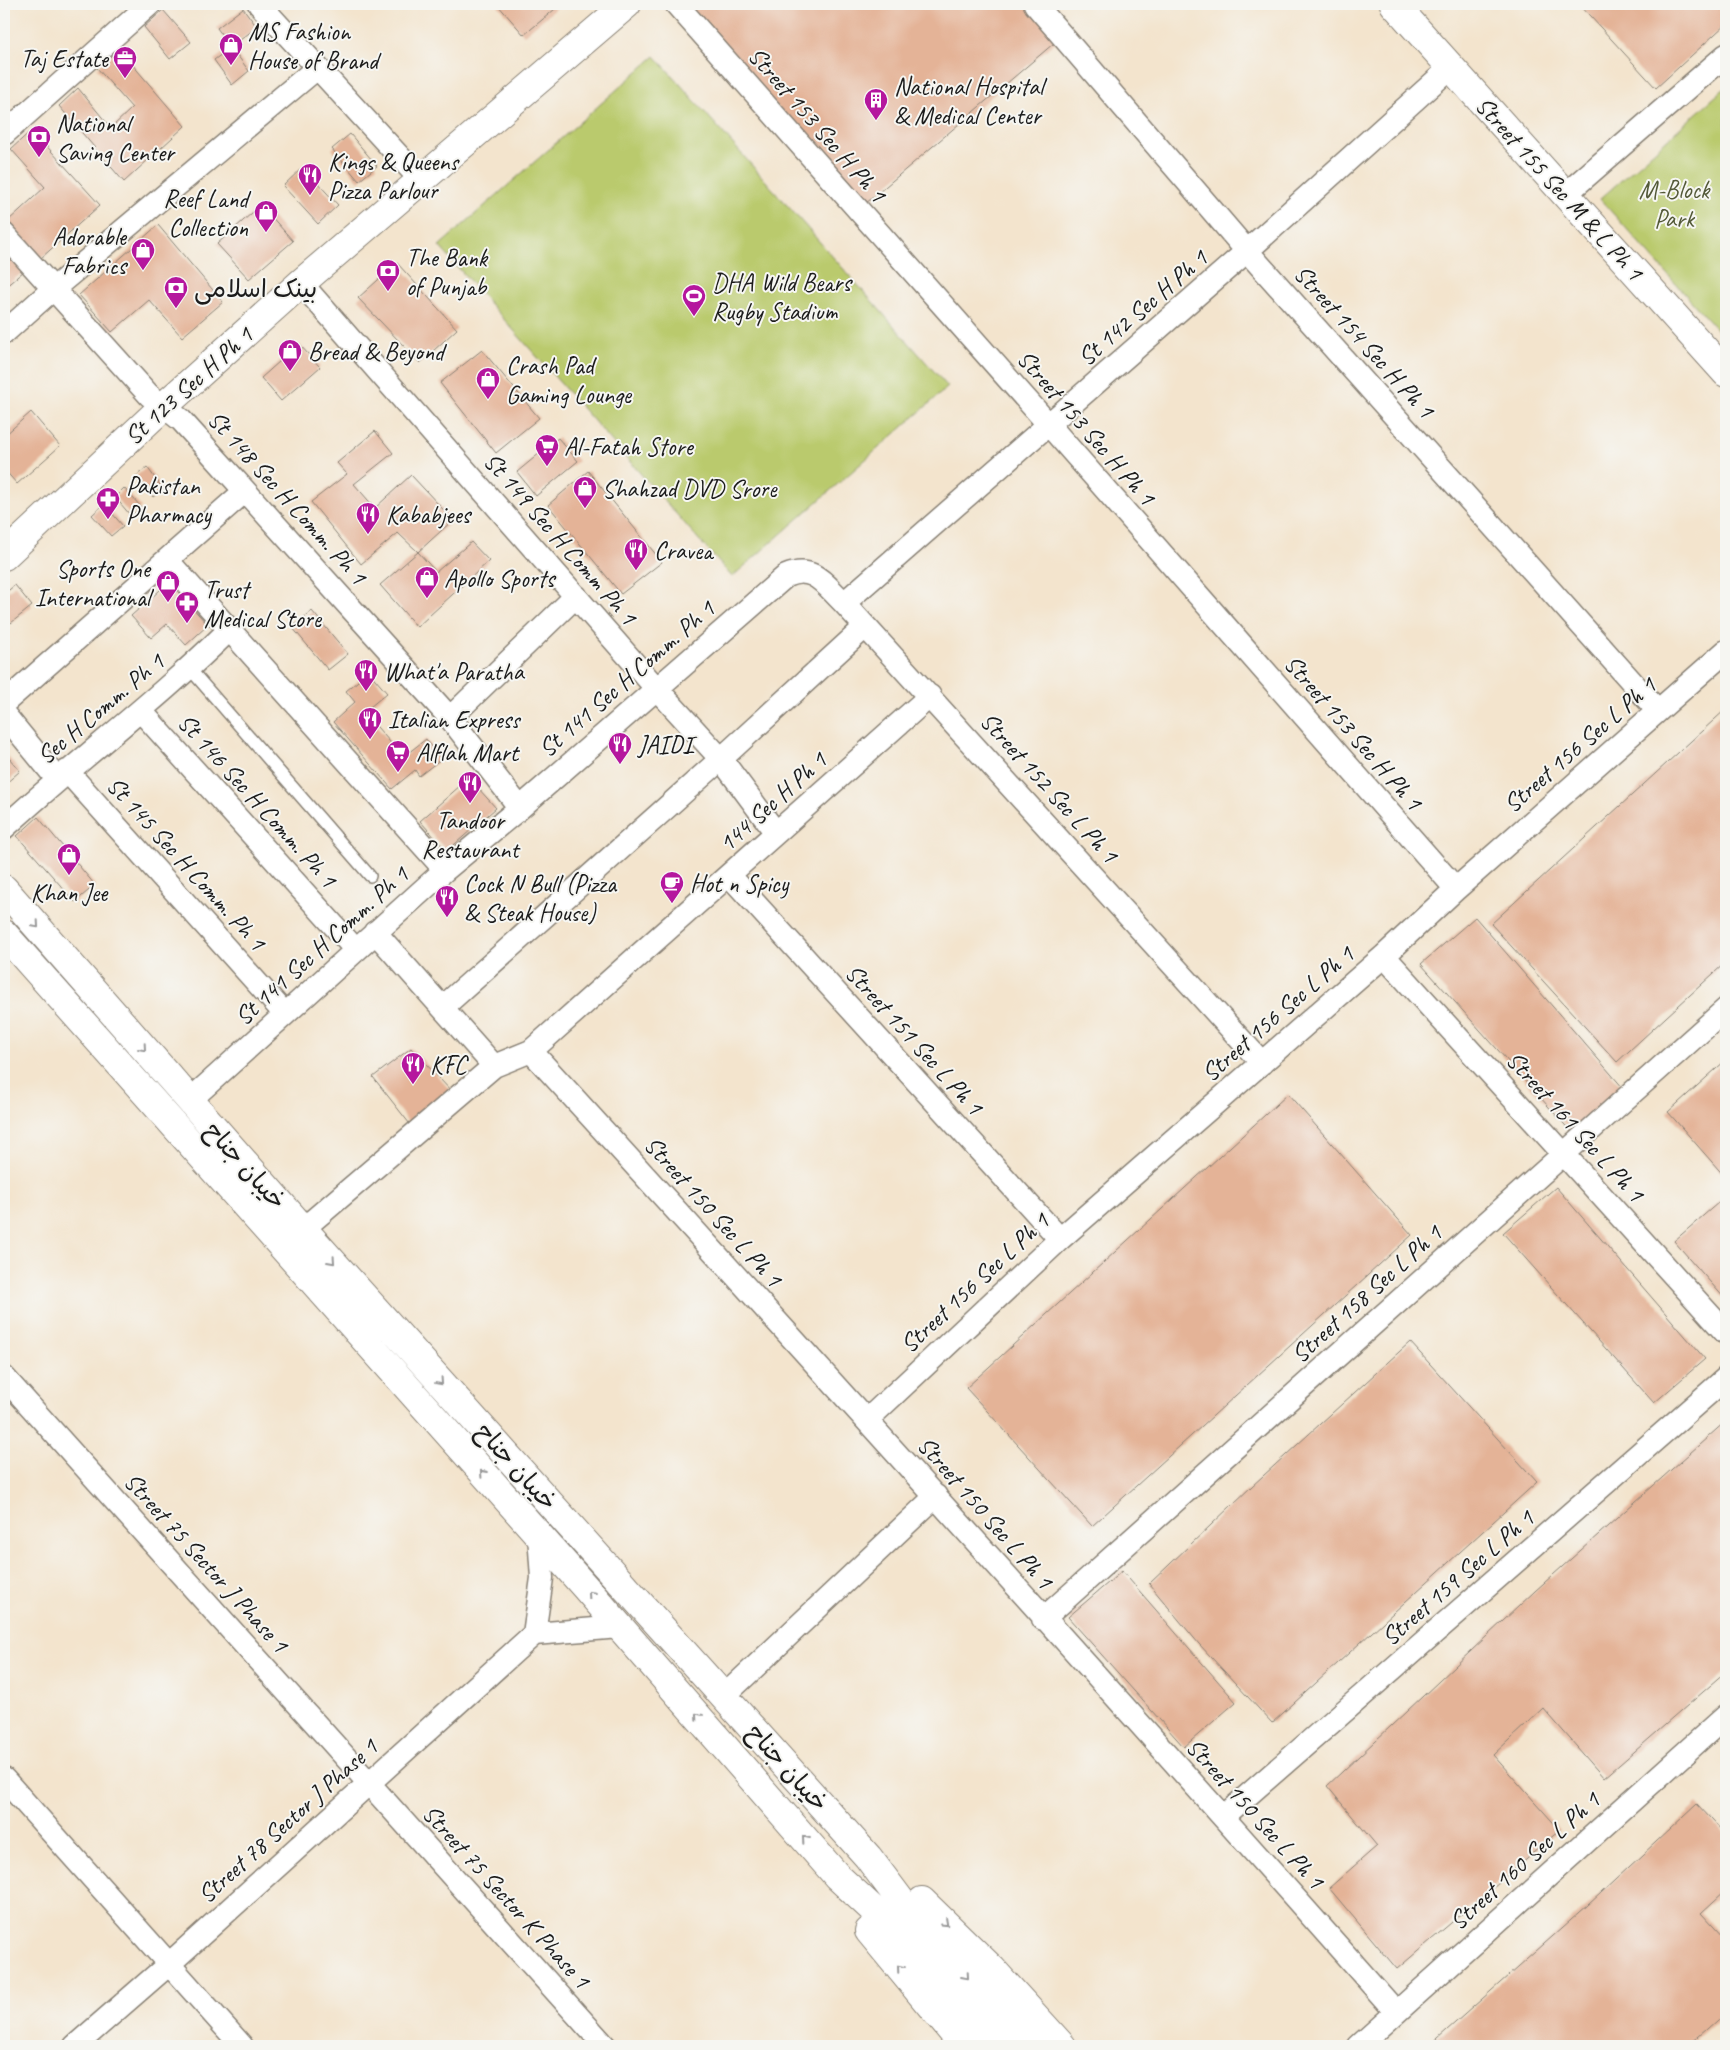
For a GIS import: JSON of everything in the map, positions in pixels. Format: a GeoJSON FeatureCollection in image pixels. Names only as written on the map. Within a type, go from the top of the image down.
{"type":"FeatureCollection","features":[{"type":"Feature","properties":{"kind":"main road","name":"St 123 Sec H Ph 1"},"geometry":{"type":"LineString","coordinates":[[4,556],[164,406],[301,283],[420,179],[627,4]]}},
{"type":"Feature","properties":{"kind":"main road","name":"Street 155 Sec M & L Ph 1"},"geometry":{"type":"LineString","coordinates":[[1394,4],[1450,68],[1567,193],[1726,373]]}},
{"type":"Feature","properties":{"kind":"main road","name":"خیبان جناح"},"geometry":{"type":"LineString","coordinates":[[4,888],[303,1230],[868,1857],[904,1905],[1027,2046]]}},
{"type":"Feature","properties":{"kind":"main road","name":"خیبان جناح"},"geometry":{"type":"LineString","coordinates":[[4,934],[620,1627],[837,1876],[880,1916],[995,2046]]}},
{"type":"Feature","properties":{"kind":"main road"},"geometry":{"type":"LineString","coordinates":[[868,1857],[914,1894],[952,1930],[992,1969],[1062,2046]]}},
{"type":"Feature","properties":{"kind":"main road"},"geometry":{"type":"LineString","coordinates":[[837,1876],[864,1926],[964,2046]]}},
{"type":"Feature","properties":{"kind":"street"},"geometry":{"type":"LineString","coordinates":[[4,134],[150,4]]}},
{"type":"Feature","properties":{"kind":"street"},"geometry":{"type":"LineString","coordinates":[[259,4],[420,179]]}},
{"type":"Feature","properties":{"kind":"street","name":"Street 153 Sec H Ph 1"},"geometry":{"type":"LineString","coordinates":[[676,4],[1456,889]]}},
{"type":"Feature","properties":{"kind":"street","name":"Street 154 Sec H Ph 1"},"geometry":{"type":"LineString","coordinates":[[1035,4],[1248,251],[1658,711]]}},
{"type":"Feature","properties":{"kind":"street"},"geometry":{"type":"LineString","coordinates":[[1567,193],[1726,55]]}},
{"type":"Feature","properties":{"kind":"street"},"geometry":{"type":"LineString","coordinates":[[4,333],[53,289],[316,68]]}},
{"type":"Feature","properties":{"kind":"street","name":"St 142 Sec H Ph 1"},"geometry":{"type":"LineString","coordinates":[[844,603],[1248,251],[1450,68]]}},
{"type":"Feature","properties":{"kind":"street","name":"St 148 Sec H Comm. Ph 1"},"geometry":{"type":"LineString","coordinates":[[4,234],[149,395],[181,420],[450,718],[520,808]]}},
{"type":"Feature","properties":{"kind":"street","name":"St 149 Sec H Comm Ph 1"},"geometry":{"type":"LineString","coordinates":[[301,283],[656,688],[721,759],[776,833]]}},
{"type":"Feature","properties":{"kind":"street"},"geometry":{"type":"LineString","coordinates":[[4,703],[245,491]]}},
{"type":"Feature","properties":{"kind":"street"},"geometry":{"type":"LineString","coordinates":[[168,560],[445,870]]}},
{"type":"Feature","properties":{"kind":"street","name":"Street 152 Sec L Ph 1"},"geometry":{"type":"LineString","coordinates":[[786,576],[798,571],[812,572],[844,603],[1262,1063]]}},
{"type":"Feature","properties":{"kind":"street","name":"St 141 Sec H Comm. Ph 1"},"geometry":{"type":"LineString","coordinates":[[189,1101],[355,949],[786,576]]}},
{"type":"Feature","properties":{"kind":"street"},"geometry":{"type":"LineString","coordinates":[[450,718],[576,596]]}},
{"type":"Feature","properties":{"kind":"street"},"geometry":{"type":"LineString","coordinates":[[443,1007],[721,759],[865,627]]}},
{"type":"Feature","properties":{"kind":"street","name":"Sec H Comm. Ph 1"},"geometry":{"type":"LineString","coordinates":[[4,828],[62,775],[190,669],[230,629]]}},
{"type":"Feature","properties":{"kind":"street","name":"Street 156 Sec L Ph 1"},"geometry":{"type":"LineString","coordinates":[[867,1420],[1060,1239],[1384,956],[1456,889],[1726,651]]}},
{"type":"Feature","properties":{"kind":"street","name":"144 Sec H Ph 1"},"geometry":{"type":"LineString","coordinates":[[303,1230],[494,1066],[531,1051],[730,876],[930,696]]}},
{"type":"Feature","properties":{"kind":"street","name":"St 146 Sec H Comm. Ph 1"},"geometry":{"type":"LineString","coordinates":[[141,711],[355,949]]}},
{"type":"Feature","properties":{"kind":"street","name":"St 145 Sec H Comm. Ph 1"},"geometry":{"type":"LineString","coordinates":[[4,714],[285,1014]]}},
{"type":"Feature","properties":{"kind":"street","name":"Street 151 Sec L Ph 1"},"geometry":{"type":"LineString","coordinates":[[730,876],[1060,1239]]}},
{"type":"Feature","properties":{"kind":"street"},"geometry":{"type":"LineString","coordinates":[[375,932],[494,1066]]}},
{"type":"Feature","properties":{"kind":"street","name":"Street 161 Sec L Ph 1"},"geometry":{"type":"LineString","coordinates":[[1384,956],[1726,1333]]}},
{"type":"Feature","properties":{"kind":"street","name":"Street 158 Sec L Ph 1"},"geometry":{"type":"LineString","coordinates":[[1043,1619],[1726,1010]]}},
{"type":"Feature","properties":{"kind":"street","name":"Street 150 Sec L Ph 1"},"geometry":{"type":"LineString","coordinates":[[531,1051],[936,1496],[1043,1619],[1223,1816],[1396,2012]]}},
{"type":"Feature","properties":{"kind":"street","name":"Street 75 Sector J Phase 1"},"geometry":{"type":"LineString","coordinates":[[4,1377],[369,1783]]}},
{"type":"Feature","properties":{"kind":"street","name":"Street 159 Sec L Ph 1"},"geometry":{"type":"LineString","coordinates":[[1223,1816],[1726,1378]]}},
{"type":"Feature","properties":{"kind":"street"},"geometry":{"type":"LineString","coordinates":[[724,1696],[936,1496]]}},
{"type":"Feature","properties":{"kind":"street"},"geometry":{"type":"LineString","coordinates":[[539,1536],[542,1578],[534,1634],[620,1627]]}},
{"type":"Feature","properties":{"kind":"street","name":"Street 78 Sector J Phase 1"},"geometry":{"type":"LineString","coordinates":[[75,2046],[168,1965],[534,1634]]}},
{"type":"Feature","properties":{"kind":"street","name":"Street 160 Sec L Ph 1"},"geometry":{"type":"LineString","coordinates":[[1359,2046],[1726,1716]]}},
{"type":"Feature","properties":{"kind":"street"},"geometry":{"type":"LineString","coordinates":[[4,1779],[242,2046]]}},
{"type":"Feature","properties":{"kind":"street","name":"Street 75 Sector K Phase 1"},"geometry":{"type":"LineString","coordinates":[[369,1783],[605,2046]]}},
{"type":"Feature","properties":{"kind":"lane"},"geometry":{"type":"LineString","coordinates":[[190,669],[370,876]]}},
{"type":"Feature","properties":{"kind":"green space","name":"DHA Wild Bears Rugby Stadium"},"geometry":{"type":"Polygon","coordinates":[[[655,56],[948,387],[732,577],[439,246],[655,56]]]}},
{"type":"Feature","properties":{"kind":"green space","name":"M-Block Park"},"geometry":{"type":"Polygon","coordinates":[[[1726,87],[1726,340],[1600,199],[1726,87]]]}},
{"type":"Feature","properties":{"kind":"building"},"geometry":{"type":"Polygon","coordinates":[[[497,4],[561,4],[524,35],[497,4]]]}},
{"type":"Feature","properties":{"kind":"building","name":"National Hospital & Medical Center"},"geometry":{"type":"Polygon","coordinates":[[[684,4],[1029,4],[1060,38],[865,204],[684,4]]]}},
{"type":"Feature","properties":{"kind":"building"},"geometry":{"type":"Polygon","coordinates":[[[1579,4],[1726,4],[1726,24],[1656,88],[1579,4]]]}},
{"type":"Feature","properties":{"kind":"building"},"geometry":{"type":"Polygon","coordinates":[[[243,8],[257,27],[231,47],[217,28],[243,8]]]}},
{"type":"Feature","properties":{"kind":"building"},"geometry":{"type":"Polygon","coordinates":[[[163,10],[191,42],[170,59],[144,27],[163,10]]]}},
{"type":"Feature","properties":{"kind":"building","name":"MS Fashion House of Brand"},"geometry":{"type":"Polygon","coordinates":[[[231,47],[249,71],[232,85],[214,60],[231,47]]]}},
{"type":"Feature","properties":{"kind":"building"},"geometry":{"type":"Polygon","coordinates":[[[119,49],[185,126],[124,182],[59,106],[78,88],[111,128],[132,108],[97,68],[119,49]]]}},
{"type":"Feature","properties":{"kind":"building"},"geometry":{"type":"Polygon","coordinates":[[[32,130],[100,205],[40,259],[8,221],[45,187],[11,149],[32,130]]]}},
{"type":"Feature","properties":{"kind":"building"},"geometry":{"type":"Polygon","coordinates":[[[350,134],[377,166],[359,181],[332,149],[350,134]]]}},
{"type":"Feature","properties":{"kind":"building","name":"Kings & Queens Pizza Parlour"},"geometry":{"type":"Polygon","coordinates":[[[303,167],[338,205],[318,224],[283,186],[303,167]]]}},
{"type":"Feature","properties":{"kind":"building"},"geometry":{"type":"Polygon","coordinates":[[[261,205],[293,241],[249,279],[217,244],[261,205]]]}},
{"type":"Feature","properties":{"kind":"building"},"geometry":{"type":"Polygon","coordinates":[[[158,225],[223,302],[182,337],[149,300],[112,332],[79,295],[158,225]]]}},
{"type":"Feature","properties":{"kind":"building"},"geometry":{"type":"Polygon","coordinates":[[[4,248],[24,271],[4,288],[4,248]]]}},
{"type":"Feature","properties":{"kind":"building"},"geometry":{"type":"Polygon","coordinates":[[[397,263],[457,329],[420,363],[358,298],[397,263]]]}},
{"type":"Feature","properties":{"kind":"building","name":"Bread & Beyond"},"geometry":{"type":"Polygon","coordinates":[[[299,344],[320,367],[281,401],[261,378],[299,344]]]}},
{"type":"Feature","properties":{"kind":"building"},"geometry":{"type":"Polygon","coordinates":[[[482,350],[539,418],[496,453],[440,383],[482,350]]]}},
{"type":"Feature","properties":{"kind":"building"},"geometry":{"type":"Polygon","coordinates":[[[31,412],[60,446],[17,484],[4,469],[4,436],[31,412]]]}},
{"type":"Feature","properties":{"kind":"building"},"geometry":{"type":"Polygon","coordinates":[[[375,431],[393,453],[354,484],[375,508],[411,475],[453,520],[418,552],[398,533],[361,564],[311,502],[347,474],[337,463],[375,431]]]}},
{"type":"Feature","properties":{"kind":"building","name":"Al-Fatah Store"},"geometry":{"type":"Polygon","coordinates":[[[558,438],[578,461],[536,496],[517,472],[558,438]]]}},
{"type":"Feature","properties":{"kind":"building"},"geometry":{"type":"Polygon","coordinates":[[[147,467],[163,489],[153,497],[136,476],[147,467]]]}},
{"type":"Feature","properties":{"kind":"building"},"geometry":{"type":"Polygon","coordinates":[[[588,471],[662,562],[621,594],[548,505],[588,471]]]}},
{"type":"Feature","properties":{"kind":"building"},"geometry":{"type":"Polygon","coordinates":[[[124,488],[141,507],[131,516],[115,497],[124,488]]]}},
{"type":"Feature","properties":{"kind":"building","name":"Pakistan Pharmacy"},"geometry":{"type":"Polygon","coordinates":[[[104,504],[123,526],[111,536],[92,515],[104,504]]]}},
{"type":"Feature","properties":{"kind":"building"},"geometry":{"type":"Polygon","coordinates":[[[471,542],[489,561],[417,627],[380,585],[418,552],[436,572],[471,542]]]}},
{"type":"Feature","properties":{"kind":"building"},"geometry":{"type":"Polygon","coordinates":[[[169,582],[208,625],[186,645],[167,624],[151,638],[131,616],[169,582]]]}},
{"type":"Feature","properties":{"kind":"building"},"geometry":{"type":"Polygon","coordinates":[[[15,585],[32,606],[11,623],[4,614],[4,594],[15,585]]]}},
{"type":"Feature","properties":{"kind":"building"},"geometry":{"type":"Polygon","coordinates":[[[312,611],[348,654],[328,670],[292,627],[312,611]]]}},
{"type":"Feature","properties":{"kind":"building"},"geometry":{"type":"Polygon","coordinates":[[[369,672],[387,693],[364,712],[403,757],[426,739],[441,759],[419,776],[415,770],[392,789],[333,722],[355,702],[346,691],[369,672]]]}},
{"type":"Feature","properties":{"kind":"building"},"geometry":{"type":"Polygon","coordinates":[[[1726,709],[1726,962],[1617,1062],[1491,924],[1726,709]]]}},
{"type":"Feature","properties":{"kind":"building"},"geometry":{"type":"Polygon","coordinates":[[[4,752],[20,771],[4,785],[4,752]]]}},
{"type":"Feature","properties":{"kind":"building"},"geometry":{"type":"Polygon","coordinates":[[[469,778],[496,808],[447,851],[420,821],[469,778]]]}},
{"type":"Feature","properties":{"kind":"building"},"geometry":{"type":"Polygon","coordinates":[[[38,817],[95,885],[75,902],[17,836],[38,817]]]}},
{"type":"Feature","properties":{"kind":"building"},"geometry":{"type":"Polygon","coordinates":[[[1475,917],[1624,1089],[1573,1134],[1421,964],[1475,917]]]}},
{"type":"Feature","properties":{"kind":"building","name":"KFC"},"geometry":{"type":"Polygon","coordinates":[[[411,1048],[453,1093],[413,1128],[373,1077],[411,1048]]]}},
{"type":"Feature","properties":{"kind":"building"},"geometry":{"type":"Polygon","coordinates":[[[1726,1060],[1726,1178],[1668,1112],[1726,1060]]]}},
{"type":"Feature","properties":{"kind":"building"},"geometry":{"type":"Polygon","coordinates":[[[1288,1094],[1412,1235],[1092,1526],[966,1388],[1288,1094]]]}},
{"type":"Feature","properties":{"kind":"building"},"geometry":{"type":"Polygon","coordinates":[[[1556,1187],[1705,1359],[1654,1403],[1503,1233],[1556,1187]]]}},
{"type":"Feature","properties":{"kind":"building"},"geometry":{"type":"Polygon","coordinates":[[[1726,1196],[1726,1300],[1674,1241],[1726,1196]]]}},
{"type":"Feature","properties":{"kind":"building"},"geometry":{"type":"Polygon","coordinates":[[[1410,1342],[1537,1482],[1272,1723],[1199,1644],[1149,1584],[1252,1486],[1410,1342]]]}},
{"type":"Feature","properties":{"kind":"building"},"geometry":{"type":"Polygon","coordinates":[[[1726,1421],[1726,1672],[1604,1778],[1543,1708],[1493,1755],[1560,1830],[1397,1969],[1329,1888],[1377,1846],[1327,1786],[1535,1591],[1726,1421]]]}},
{"type":"Feature","properties":{"kind":"building"},"geometry":{"type":"Polygon","coordinates":[[[1122,1571],[1236,1702],[1184,1747],[1068,1617],[1122,1571]]]}},
{"type":"Feature","properties":{"kind":"building"},"geometry":{"type":"Polygon","coordinates":[[[1697,1804],[1726,1835],[1726,1890],[1701,1913],[1726,1940],[1726,2012],[1705,2031],[1688,2046],[1429,2046],[1588,1905],[1697,1804]]]}},
{"type":"Feature","properties":{"kind":"place","name":"MS Fashion House of Brand"},"geometry":{"type":"Point","coordinates":[231,66]}},
{"type":"Feature","properties":{"kind":"place","name":"Taj Estate"},"geometry":{"type":"Point","coordinates":[125,79]}},
{"type":"Feature","properties":{"kind":"place","name":"National Hospital & Medical Center"},"geometry":{"type":"Point","coordinates":[876,121]}},
{"type":"Feature","properties":{"kind":"place","name":"National Saving Center"},"geometry":{"type":"Point","coordinates":[39,158]}},
{"type":"Feature","properties":{"kind":"place","name":"Kings & Queens Pizza Parlour"},"geometry":{"type":"Point","coordinates":[310,196]}},
{"type":"Feature","properties":{"kind":"place","name":"Reef Land Collection"},"geometry":{"type":"Point","coordinates":[266,233]}},
{"type":"Feature","properties":{"kind":"place","name":"Adorable Fabrics"},"geometry":{"type":"Point","coordinates":[143,271]}},
{"type":"Feature","properties":{"kind":"place","name":"The Bank of Punjab"},"geometry":{"type":"Point","coordinates":[388,292]}},
{"type":"Feature","properties":{"kind":"place","name":"بینک اسلامی"},"geometry":{"type":"Point","coordinates":[176,309]}},
{"type":"Feature","properties":{"kind":"place","name":"DHA Wild Bears Rugby Stadium"},"geometry":{"type":"Point","coordinates":[694,317]}},
{"type":"Feature","properties":{"kind":"place","name":"Bread & Beyond"},"geometry":{"type":"Point","coordinates":[290,372]}},
{"type":"Feature","properties":{"kind":"place","name":"Crash Pad Gaming Lounge"},"geometry":{"type":"Point","coordinates":[488,400]}},
{"type":"Feature","properties":{"kind":"place","name":"Al-Fatah Store"},"geometry":{"type":"Point","coordinates":[547,467]}},
{"type":"Feature","properties":{"kind":"place","name":"Shahzad DVD Srore"},"geometry":{"type":"Point","coordinates":[585,509]}},
{"type":"Feature","properties":{"kind":"place","name":"Pakistan Pharmacy"},"geometry":{"type":"Point","coordinates":[108,520]}},
{"type":"Feature","properties":{"kind":"place","name":"Kababjees"},"geometry":{"type":"Point","coordinates":[368,535]}},
{"type":"Feature","properties":{"kind":"place","name":"Cravea"},"geometry":{"type":"Point","coordinates":[636,571]}},
{"type":"Feature","properties":{"kind":"place","name":"Apollo Sports"},"geometry":{"type":"Point","coordinates":[427,599]}},
{"type":"Feature","properties":{"kind":"place","name":"Sports One International"},"geometry":{"type":"Point","coordinates":[168,603]}},
{"type":"Feature","properties":{"kind":"place","name":"Trust Medical Store"},"geometry":{"type":"Point","coordinates":[187,624]}},
{"type":"Feature","properties":{"kind":"place","name":"What'a Paratha"},"geometry":{"type":"Point","coordinates":[366,692]}},
{"type":"Feature","properties":{"kind":"place","name":"Italian Express"},"geometry":{"type":"Point","coordinates":[370,740]}},
{"type":"Feature","properties":{"kind":"place","name":"JAIDI"},"geometry":{"type":"Point","coordinates":[620,765]}},
{"type":"Feature","properties":{"kind":"place","name":"Alflah Mart"},"geometry":{"type":"Point","coordinates":[398,773]}},
{"type":"Feature","properties":{"kind":"place","name":"Tandoor Restaurant"},"geometry":{"type":"Point","coordinates":[470,804]}},
{"type":"Feature","properties":{"kind":"place","name":"Khan Jee"},"geometry":{"type":"Point","coordinates":[69,876]}},
{"type":"Feature","properties":{"kind":"place","name":"Hot n Spicy"},"geometry":{"type":"Point","coordinates":[672,904]}},
{"type":"Feature","properties":{"kind":"place","name":"Cock N Bull (Pizza & Steak House)"},"geometry":{"type":"Point","coordinates":[447,918]}},
{"type":"Feature","properties":{"kind":"place","name":"KFC"},"geometry":{"type":"Point","coordinates":[413,1085]}}]}
